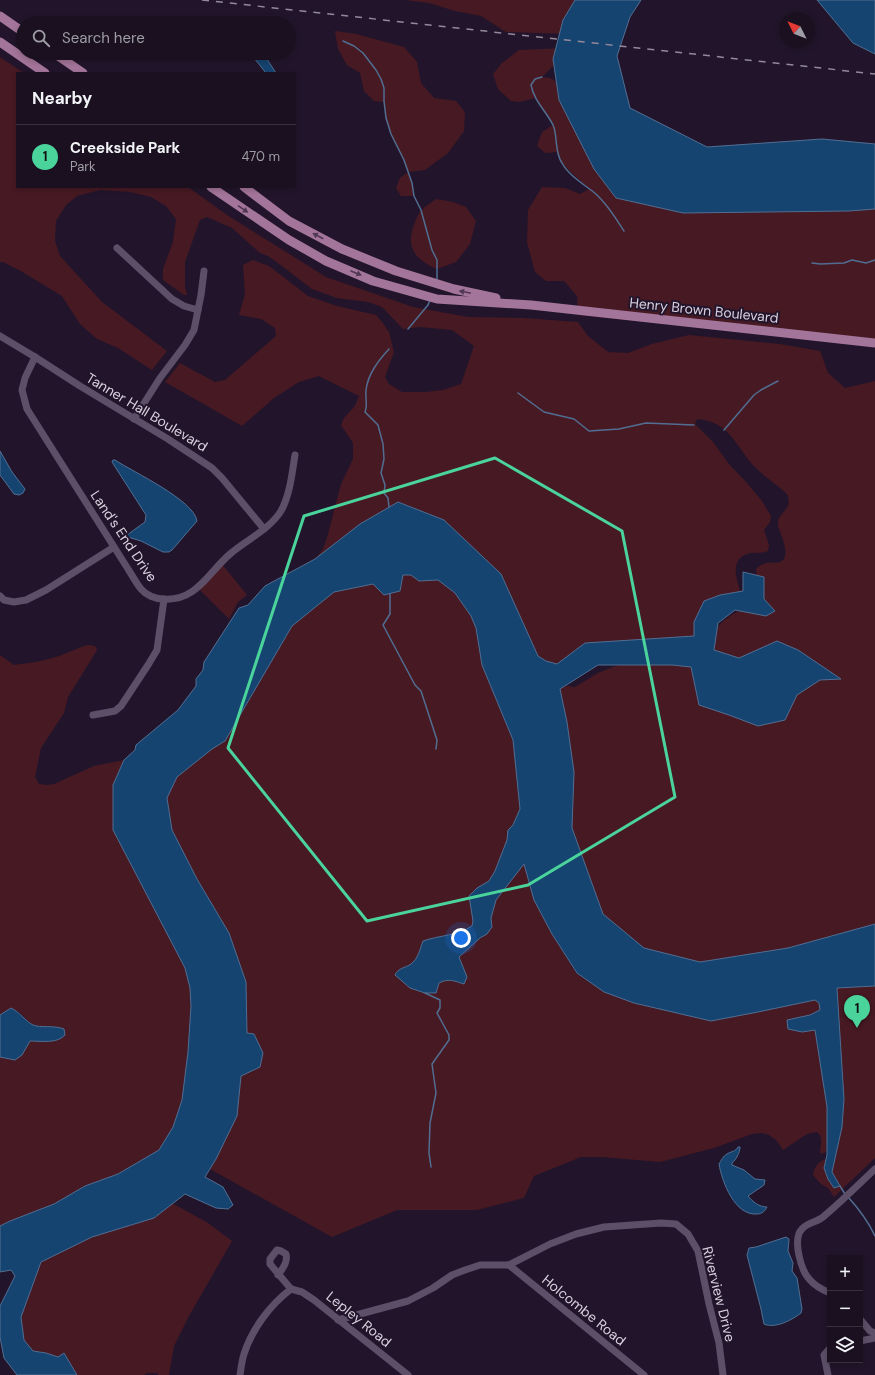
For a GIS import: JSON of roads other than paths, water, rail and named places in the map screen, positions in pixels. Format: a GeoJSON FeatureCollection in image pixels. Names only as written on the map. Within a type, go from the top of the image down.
{"type":"FeatureCollection","features":[{"type":"Feature","properties":{"kind":"main road"},"geometry":{"type":"LineString","coordinates":[[0,16],[16,27]]}},
{"type":"Feature","properties":{"kind":"main road"},"geometry":{"type":"LineString","coordinates":[[0,42],[16,53]]}},
{"type":"Feature","properties":{"kind":"main road"},"geometry":{"type":"LineString","coordinates":[[26,60],[44,72]]}},
{"type":"Feature","properties":{"kind":"main road"},"geometry":{"type":"LineString","coordinates":[[64,60],[82,72]]}},
{"type":"Feature","properties":{"kind":"main road","name":"Henry Brown Boulevard"},"geometry":{"type":"LineString","coordinates":[[212,188],[289,240],[326,261],[373,281],[437,298],[531,305],[875,343]]}},
{"type":"Feature","properties":{"kind":"main road","name":"Henry Brown Boulevard"},"geometry":{"type":"LineString","coordinates":[[245,188],[289,221],[342,249],[396,272],[454,289],[531,305]]}},
{"type":"Feature","properties":{"kind":"street"},"geometry":{"type":"LineString","coordinates":[[117,248],[172,299],[184,306],[198,310]]}},
{"type":"Feature","properties":{"kind":"street"},"geometry":{"type":"LineString","coordinates":[[134,419],[160,378],[185,345],[194,330],[204,270]]}},
{"type":"Feature","properties":{"kind":"street","name":"Tanner Hall Boulevard"},"geometry":{"type":"LineString","coordinates":[[0,336],[212,468],[264,529]]}},
{"type":"Feature","properties":{"kind":"street","name":"Land's End Drive"},"geometry":{"type":"LineString","coordinates":[[35,357],[24,378],[22,390],[27,409],[142,590],[151,596],[172,600],[185,597],[194,591],[230,554],[264,529],[280,513],[286,502],[295,455]]}},
{"type":"Feature","properties":{"kind":"street"},"geometry":{"type":"LineString","coordinates":[[0,596],[4,600],[14,602],[26,600],[46,590],[114,546]]}},
{"type":"Feature","properties":{"kind":"street"},"geometry":{"type":"LineString","coordinates":[[93,714],[115,711],[121,706],[148,665],[157,650],[164,599]]}},
{"type":"Feature","properties":{"kind":"street"},"geometry":{"type":"LineString","coordinates":[[827,1292],[816,1286],[809,1280],[804,1272],[798,1251],[797,1238],[801,1229],[822,1218],[875,1169]]}},
{"type":"Feature","properties":{"kind":"street","name":"Riverview Drive"},"geometry":{"type":"LineString","coordinates":[[509,1266],[550,1244],[576,1234],[604,1227],[661,1223],[676,1224],[688,1234],[698,1251],[719,1343],[723,1375]]}},
{"type":"Feature","properties":{"kind":"street"},"geometry":{"type":"LineString","coordinates":[[338,1320],[408,1301],[433,1288],[452,1275],[480,1265],[509,1266]]}},
{"type":"Feature","properties":{"kind":"street","name":"Holcombe Road"},"geometry":{"type":"LineString","coordinates":[[509,1266],[644,1375]]}},
{"type":"Feature","properties":{"kind":"street"},"geometry":{"type":"LineString","coordinates":[[240,1375],[244,1354],[256,1328],[274,1306],[291,1289],[278,1275]]}},
{"type":"Feature","properties":{"kind":"street","name":"Lepley Road"},"geometry":{"type":"LineString","coordinates":[[291,1289],[302,1292],[408,1375]]}},
{"type":"Feature","properties":{"kind":"street"},"geometry":{"type":"LineString","coordinates":[[863,1323],[870,1331],[875,1333]]}},
{"type":"Feature","properties":{"kind":"street"},"geometry":{"type":"LineString","coordinates":[[863,1340],[875,1338]]}},
{"type":"Feature","properties":{"kind":"street"},"geometry":{"type":"LineString","coordinates":[[827,1352],[824,1355],[828,1375]]}},
{"type":"Feature","properties":{"kind":"water"},"geometry":{"type":"Polygon","coordinates":[[[575,0],[641,0],[630,17],[617,56],[630,108],[707,147],[822,139],[875,144],[875,209],[849,211],[683,213],[616,198],[594,169],[559,100],[553,59],[563,20],[575,0]]]}},
{"type":"Feature","properties":{"kind":"water"},"geometry":{"type":"Polygon","coordinates":[[[817,0],[875,0],[875,54],[853,43],[817,0]]]}},
{"type":"Feature","properties":{"kind":"water"},"geometry":{"type":"Polygon","coordinates":[[[256,60],[268,60],[275,72],[265,72],[256,60]]]}},
{"type":"Feature","properties":{"kind":"water"},"geometry":{"type":"Polygon","coordinates":[[[0,451],[12,472],[25,489],[23,493],[19,495],[14,494],[0,475],[0,451]]]}},
{"type":"Feature","properties":{"kind":"water"},"geometry":{"type":"Polygon","coordinates":[[[113,460],[162,487],[185,504],[193,513],[197,521],[169,552],[163,552],[141,541],[128,537],[127,535],[145,522],[146,515],[112,462],[113,460]]]}},
{"type":"Feature","properties":{"kind":"water"},"geometry":{"type":"Polygon","coordinates":[[[398,502],[444,520],[501,574],[538,656],[546,661],[557,664],[585,643],[694,636],[694,622],[704,601],[720,595],[743,591],[743,572],[764,577],[764,599],[775,611],[766,616],[735,610],[718,623],[714,650],[739,658],[777,641],[798,650],[841,679],[820,680],[797,695],[785,720],[758,726],[699,705],[691,667],[672,665],[598,665],[560,689],[567,722],[574,772],[572,828],[603,914],[644,948],[700,962],[788,948],[875,924],[875,986],[837,988],[844,1099],[842,1127],[832,1172],[840,1186],[834,1188],[828,1179],[824,1168],[827,1155],[827,1107],[815,1030],[802,1032],[788,1029],[787,1020],[810,1015],[820,1010],[819,1003],[815,1000],[711,1021],[634,1003],[604,992],[577,973],[552,934],[534,900],[524,864],[496,900],[491,918],[492,927],[487,934],[480,938],[459,957],[467,977],[464,984],[452,980],[446,981],[439,983],[436,993],[425,993],[410,988],[395,975],[400,969],[413,962],[423,941],[454,934],[472,926],[473,921],[469,896],[477,888],[489,881],[495,871],[507,840],[508,830],[513,825],[520,809],[513,740],[482,665],[476,628],[471,616],[455,593],[438,580],[419,581],[411,575],[403,575],[400,591],[384,595],[373,584],[334,592],[292,626],[225,741],[212,749],[177,777],[167,798],[172,830],[197,879],[229,933],[246,982],[247,1033],[254,1034],[263,1053],[260,1067],[241,1076],[237,1116],[216,1159],[205,1177],[223,1187],[233,1205],[228,1209],[216,1208],[185,1194],[154,1218],[92,1237],[41,1262],[21,1317],[24,1340],[33,1351],[58,1357],[64,1353],[77,1375],[17,1375],[4,1358],[0,1337],[0,1306],[15,1276],[11,1270],[0,1272],[0,1226],[54,1204],[85,1186],[118,1174],[159,1150],[173,1127],[182,1100],[188,1052],[191,1006],[190,988],[185,968],[113,830],[113,785],[124,760],[135,750],[136,745],[178,710],[196,686],[196,679],[203,670],[204,662],[239,608],[248,605],[265,586],[315,559],[360,524],[398,502]]]}},
{"type":"Feature","properties":{"kind":"water"},"geometry":{"type":"Polygon","coordinates":[[[11,1008],[33,1025],[64,1029],[65,1035],[58,1040],[53,1041],[30,1041],[22,1055],[15,1060],[0,1057],[0,1015],[11,1008]]]}},
{"type":"Feature","properties":{"kind":"water"},"geometry":{"type":"Polygon","coordinates":[[[738,1147],[740,1147],[739,1151],[732,1165],[744,1170],[755,1179],[765,1180],[764,1185],[748,1196],[756,1204],[767,1207],[764,1211],[757,1214],[742,1210],[736,1204],[723,1180],[719,1164],[724,1156],[735,1151],[738,1147]]]}},
{"type":"Feature","properties":{"kind":"water"},"geometry":{"type":"Polygon","coordinates":[[[786,1237],[789,1239],[788,1251],[793,1263],[792,1271],[797,1278],[802,1309],[801,1313],[788,1321],[778,1325],[768,1325],[764,1324],[747,1255],[749,1248],[786,1237]]]}},
{"type":"Feature","properties":{"kind":"waterway"},"geometry":{"type":"LineString","coordinates":[[343,41],[354,46],[363,53],[381,79],[384,88],[386,118],[391,134],[404,160],[412,183],[414,196],[421,210],[432,250],[437,260],[437,279]]}},
{"type":"Feature","properties":{"kind":"waterway"},"geometry":{"type":"LineString","coordinates":[[542,77],[535,79],[531,85],[537,101],[553,125],[560,159],[569,172],[604,202],[624,231]]}},
{"type":"Feature","properties":{"kind":"waterway"},"geometry":{"type":"LineString","coordinates":[[812,263],[844,263],[852,260],[866,263],[875,260]]}},
{"type":"Feature","properties":{"kind":"waterway"},"geometry":{"type":"LineString","coordinates":[[408,329],[428,305],[430,300]]}},
{"type":"Feature","properties":{"kind":"waterway"},"geometry":{"type":"LineString","coordinates":[[389,349],[371,373],[366,390],[365,412],[378,425],[383,444],[384,459],[381,473],[385,485],[384,493],[388,498],[389,507]]}},
{"type":"Feature","properties":{"kind":"waterway"},"geometry":{"type":"LineString","coordinates":[[724,430],[754,395],[778,381]]}},
{"type":"Feature","properties":{"kind":"waterway"},"geometry":{"type":"LineString","coordinates":[[518,393],[544,412],[574,419],[589,431],[619,429],[646,423],[694,425]]}},
{"type":"Feature","properties":{"kind":"waterway"},"geometry":{"type":"LineString","coordinates":[[390,594],[390,614],[383,625],[415,685],[421,691],[437,740],[436,749]]}},
{"type":"Feature","properties":{"kind":"waterway"},"geometry":{"type":"LineString","coordinates":[[425,993],[440,1000],[440,1008],[437,1013],[449,1035],[449,1040],[432,1064],[436,1093],[430,1123],[429,1153],[431,1167]]}},
{"type":"Feature","properties":{"kind":"waterway"},"geometry":{"type":"LineString","coordinates":[[840,1186],[845,1194]]}},
{"type":"Feature","properties":{"kind":"waterway"},"geometry":{"type":"LineString","coordinates":[[848,1197],[863,1215],[875,1236]]}},
{"type":"Feature","properties":{"kind":"railway"},"geometry":{"type":"LineString","coordinates":[[202,0],[875,74]]}},
{"type":"Feature","properties":{"kind":"place","name":"Creekside Park"},"geometry":{"type":"Point","coordinates":[857,1028]}}]}
